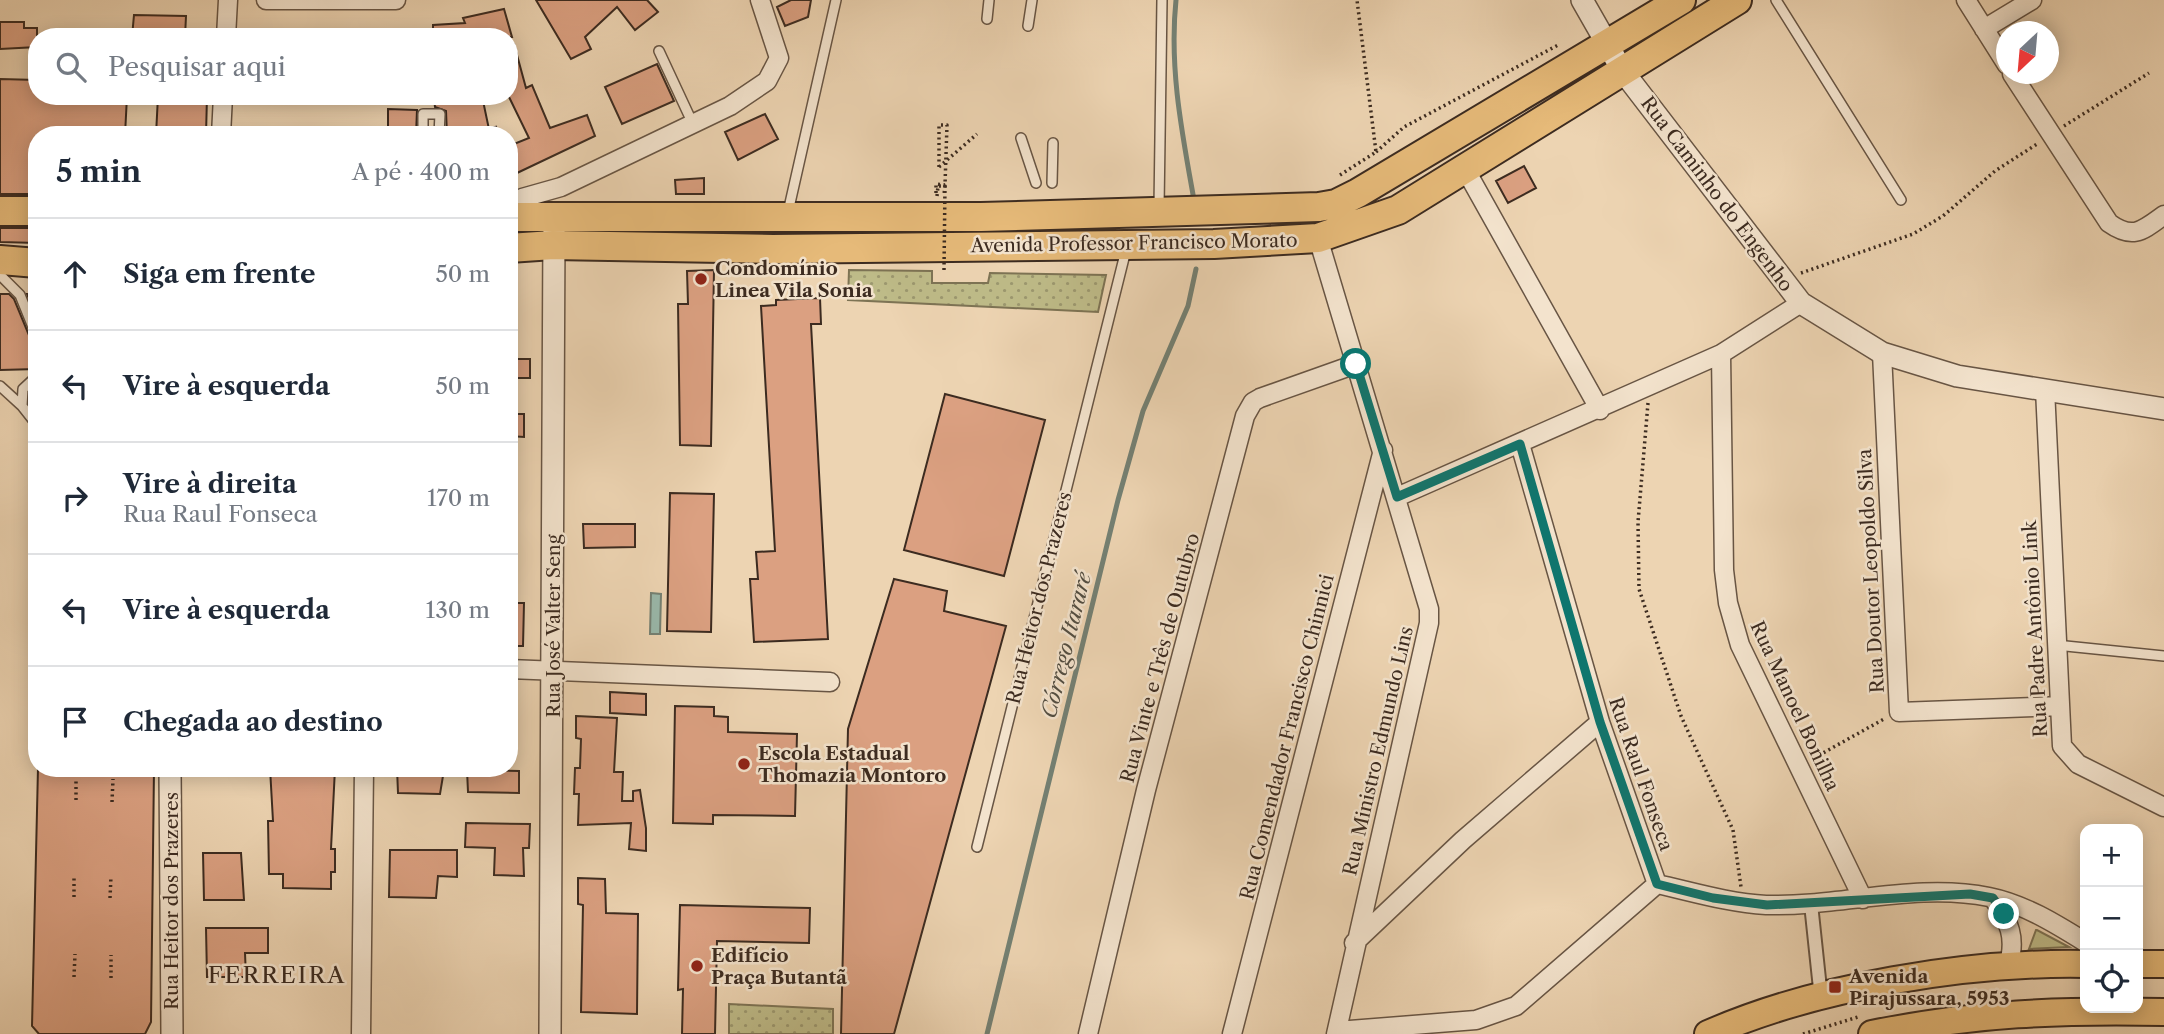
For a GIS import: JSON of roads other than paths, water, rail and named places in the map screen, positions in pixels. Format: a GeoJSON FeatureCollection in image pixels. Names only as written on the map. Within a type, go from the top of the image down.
{"type":"FeatureCollection","features":[{"type":"Feature","properties":{"kind":"highway","name":"Avenida Professor Francisco Morato"},"geometry":{"type":"LineString","coordinates":[[518,245],[554,231],[787,217],[981,217],[1289,209],[1336,204],[1602,36],[1681,0]]}},
{"type":"Feature","properties":{"kind":"highway","name":"Avenida Professor Francisco Morato"},"geometry":{"type":"LineString","coordinates":[[518,220],[554,231],[773,249],[1127,245],[1318,238],[1398,210],[1737,0]]}},
{"type":"Feature","properties":{"kind":"highway"},"geometry":{"type":"LineString","coordinates":[[0,211],[28,211]]}},
{"type":"Feature","properties":{"kind":"highway"},"geometry":{"type":"LineString","coordinates":[[0,260],[28,262]]}},
{"type":"Feature","properties":{"kind":"main road"},"geometry":{"type":"LineString","coordinates":[[1708,1034],[1821,998],[1921,976],[2008,967],[2080,964]]}},
{"type":"Feature","properties":{"kind":"main road"},"geometry":{"type":"LineString","coordinates":[[2143,964],[2164,964]]}},
{"type":"Feature","properties":{"kind":"main road"},"geometry":{"type":"LineString","coordinates":[[1872,1034],[1968,1016],[2081,1011],[2164,1012]]}},
{"type":"Feature","properties":{"kind":"street"},"geometry":{"type":"LineString","coordinates":[[226,28],[228,0]]}},
{"type":"Feature","properties":{"kind":"street"},"geometry":{"type":"LineString","coordinates":[[267,0],[396,0]]}},
{"type":"Feature","properties":{"kind":"street"},"geometry":{"type":"LineString","coordinates":[[518,204],[522,198],[561,187],[693,124],[751,93],[767,81],[779,58],[760,0]]}},
{"type":"Feature","properties":{"kind":"street","name":"Rua Caminho do Engenho"},"geometry":{"type":"LineString","coordinates":[[1582,0],[1622,70],[1780,280],[1801,303],[1882,353],[1957,376],[2164,409]]}},
{"type":"Feature","properties":{"kind":"street"},"geometry":{"type":"LineString","coordinates":[[1965,0],[1996,48]]}},
{"type":"Feature","properties":{"kind":"street"},"geometry":{"type":"LineString","coordinates":[[1984,29],[2032,0]]}},
{"type":"Feature","properties":{"kind":"street"},"geometry":{"type":"LineString","coordinates":[[2018,84],[2109,223],[2122,232],[2133,233],[2164,215]]}},
{"type":"Feature","properties":{"kind":"street"},"geometry":{"type":"LineString","coordinates":[[221,126],[223,105]]}},
{"type":"Feature","properties":{"kind":"street"},"geometry":{"type":"LineString","coordinates":[[1464,167],[1600,410]]}},
{"type":"Feature","properties":{"kind":"street"},"geometry":{"type":"LineString","coordinates":[[554,231],[561,187]]}},
{"type":"Feature","properties":{"kind":"street","name":"Rua José Valter Seng"},"geometry":{"type":"LineString","coordinates":[[550,1034],[554,231]]}},
{"type":"Feature","properties":{"kind":"street","name":"Rua Ministro Edmundo Lins"},"geometry":{"type":"LineString","coordinates":[[1318,238],[1429,609],[1429,623],[1354,943],[1336,1033]]}},
{"type":"Feature","properties":{"kind":"street"},"geometry":{"type":"LineString","coordinates":[[1397,497],[1600,410],[1721,354],[1801,303]]}},
{"type":"Feature","properties":{"kind":"street","name":"Rua Doutor Leopoldo Silva"},"geometry":{"type":"LineString","coordinates":[[1882,353],[1899,712],[2058,706]]}},
{"type":"Feature","properties":{"kind":"street","name":"Rua Manoel Bonilha"},"geometry":{"type":"LineString","coordinates":[[1721,354],[1724,570],[1728,603],[1740,645],[1863,899]]}},
{"type":"Feature","properties":{"kind":"street","name":"Rua Vinte e Três de Outubro"},"geometry":{"type":"LineString","coordinates":[[1088,1034],[1146,790],[1245,416],[1253,402],[1260,398],[1356,364]]}},
{"type":"Feature","properties":{"kind":"street","name":"Rua Padre Antônio Link"},"geometry":{"type":"LineString","coordinates":[[2045,389],[2062,747],[2069,757],[2164,807]]}},
{"type":"Feature","properties":{"kind":"street","name":"Rua Raul Fonseca"},"geometry":{"type":"LineString","coordinates":[[1520,444],[1600,722],[1657,884]]}},
{"type":"Feature","properties":{"kind":"street","name":"Rua Comendador Francisco Chinnici"},"geometry":{"type":"LineString","coordinates":[[1232,1034],[1383,450]]}},
{"type":"Feature","properties":{"kind":"street"},"geometry":{"type":"LineString","coordinates":[[518,669],[830,682]]}},
{"type":"Feature","properties":{"kind":"street"},"geometry":{"type":"LineString","coordinates":[[1354,943],[1463,840],[1600,722]]}},
{"type":"Feature","properties":{"kind":"street","name":"Rua Heitor dos Prazeres"},"geometry":{"type":"LineString","coordinates":[[170,777],[172,1034]]}},
{"type":"Feature","properties":{"kind":"street"},"geometry":{"type":"LineString","coordinates":[[361,1034],[363,777]]}},
{"type":"Feature","properties":{"kind":"street"},"geometry":{"type":"LineString","coordinates":[[1336,1033],[1476,1020],[1516,1006],[1657,884],[1743,903],[1811,904],[1931,893],[1993,898],[2043,918],[2080,939]]}},
{"type":"Feature","properties":{"kind":"street"},"geometry":{"type":"LineString","coordinates":[[1993,898],[2012,933],[2013,952],[2008,967]]}},
{"type":"Feature","properties":{"kind":"street"},"geometry":{"type":"LineString","coordinates":[[1811,904],[1821,998]]}},
{"type":"Feature","properties":{"kind":"lane"},"geometry":{"type":"LineString","coordinates":[[787,217],[836,0]]}},
{"type":"Feature","properties":{"kind":"lane"},"geometry":{"type":"LineString","coordinates":[[987,19],[989,0]]}},
{"type":"Feature","properties":{"kind":"lane"},"geometry":{"type":"LineString","coordinates":[[1028,26],[1031,0]]}},
{"type":"Feature","properties":{"kind":"lane"},"geometry":{"type":"LineString","coordinates":[[1159,212],[1162,0]]}},
{"type":"Feature","properties":{"kind":"lane"},"geometry":{"type":"LineString","coordinates":[[1776,0],[1901,200]]}},
{"type":"Feature","properties":{"kind":"lane"},"geometry":{"type":"LineString","coordinates":[[659,51],[693,124]]}},
{"type":"Feature","properties":{"kind":"lane"},"geometry":{"type":"LineString","coordinates":[[1021,138],[1036,183]]}},
{"type":"Feature","properties":{"kind":"lane"},"geometry":{"type":"LineString","coordinates":[[1052,183],[1053,143]]}},
{"type":"Feature","properties":{"kind":"lane","name":"Rua Heitor dos Prazeres"},"geometry":{"type":"LineString","coordinates":[[977,847],[1127,245]]}},
{"type":"Feature","properties":{"kind":"lane"},"geometry":{"type":"LineString","coordinates":[[0,275],[20,295],[28,315]]}},
{"type":"Feature","properties":{"kind":"lane"},"geometry":{"type":"LineString","coordinates":[[22,406],[23,389],[28,384]]}},
{"type":"Feature","properties":{"kind":"lane"},"geometry":{"type":"LineString","coordinates":[[0,386],[28,414]]}},
{"type":"Feature","properties":{"kind":"lane"},"geometry":{"type":"LineString","coordinates":[[2056,645],[2164,656]]}},
{"type":"Feature","properties":{"kind":"waterway","name":"Córrego Itararé"},"geometry":{"type":"LineString","coordinates":[[1176,0],[1175,75],[1194,200]]}},
{"type":"Feature","properties":{"kind":"waterway","name":"Córrego Itararé"},"geometry":{"type":"LineString","coordinates":[[987,1034],[1118,500],[1143,411],[1188,306],[1196,269]]}},
{"type":"Feature","properties":{"kind":"place","name":"Condomínio Linea Vila Sonia"},"geometry":{"type":"Point","coordinates":[701,279]}},
{"type":"Feature","properties":{"kind":"place","name":"Escola Estadual Thomazia Montoro"},"geometry":{"type":"Point","coordinates":[744,764]}},
{"type":"Feature","properties":{"kind":"place","name":"Edifício Praça Butantã"},"geometry":{"type":"Point","coordinates":[697,966]}},
{"type":"Feature","properties":{"kind":"place","name":"Avenida Pirajussara, 5953"},"geometry":{"type":"Point","coordinates":[1835,987]}},
{"type":"Feature","properties":{"kind":"district","name":"FERREIRA"},"geometry":{"type":"Point","coordinates":[277,975]}}]}
